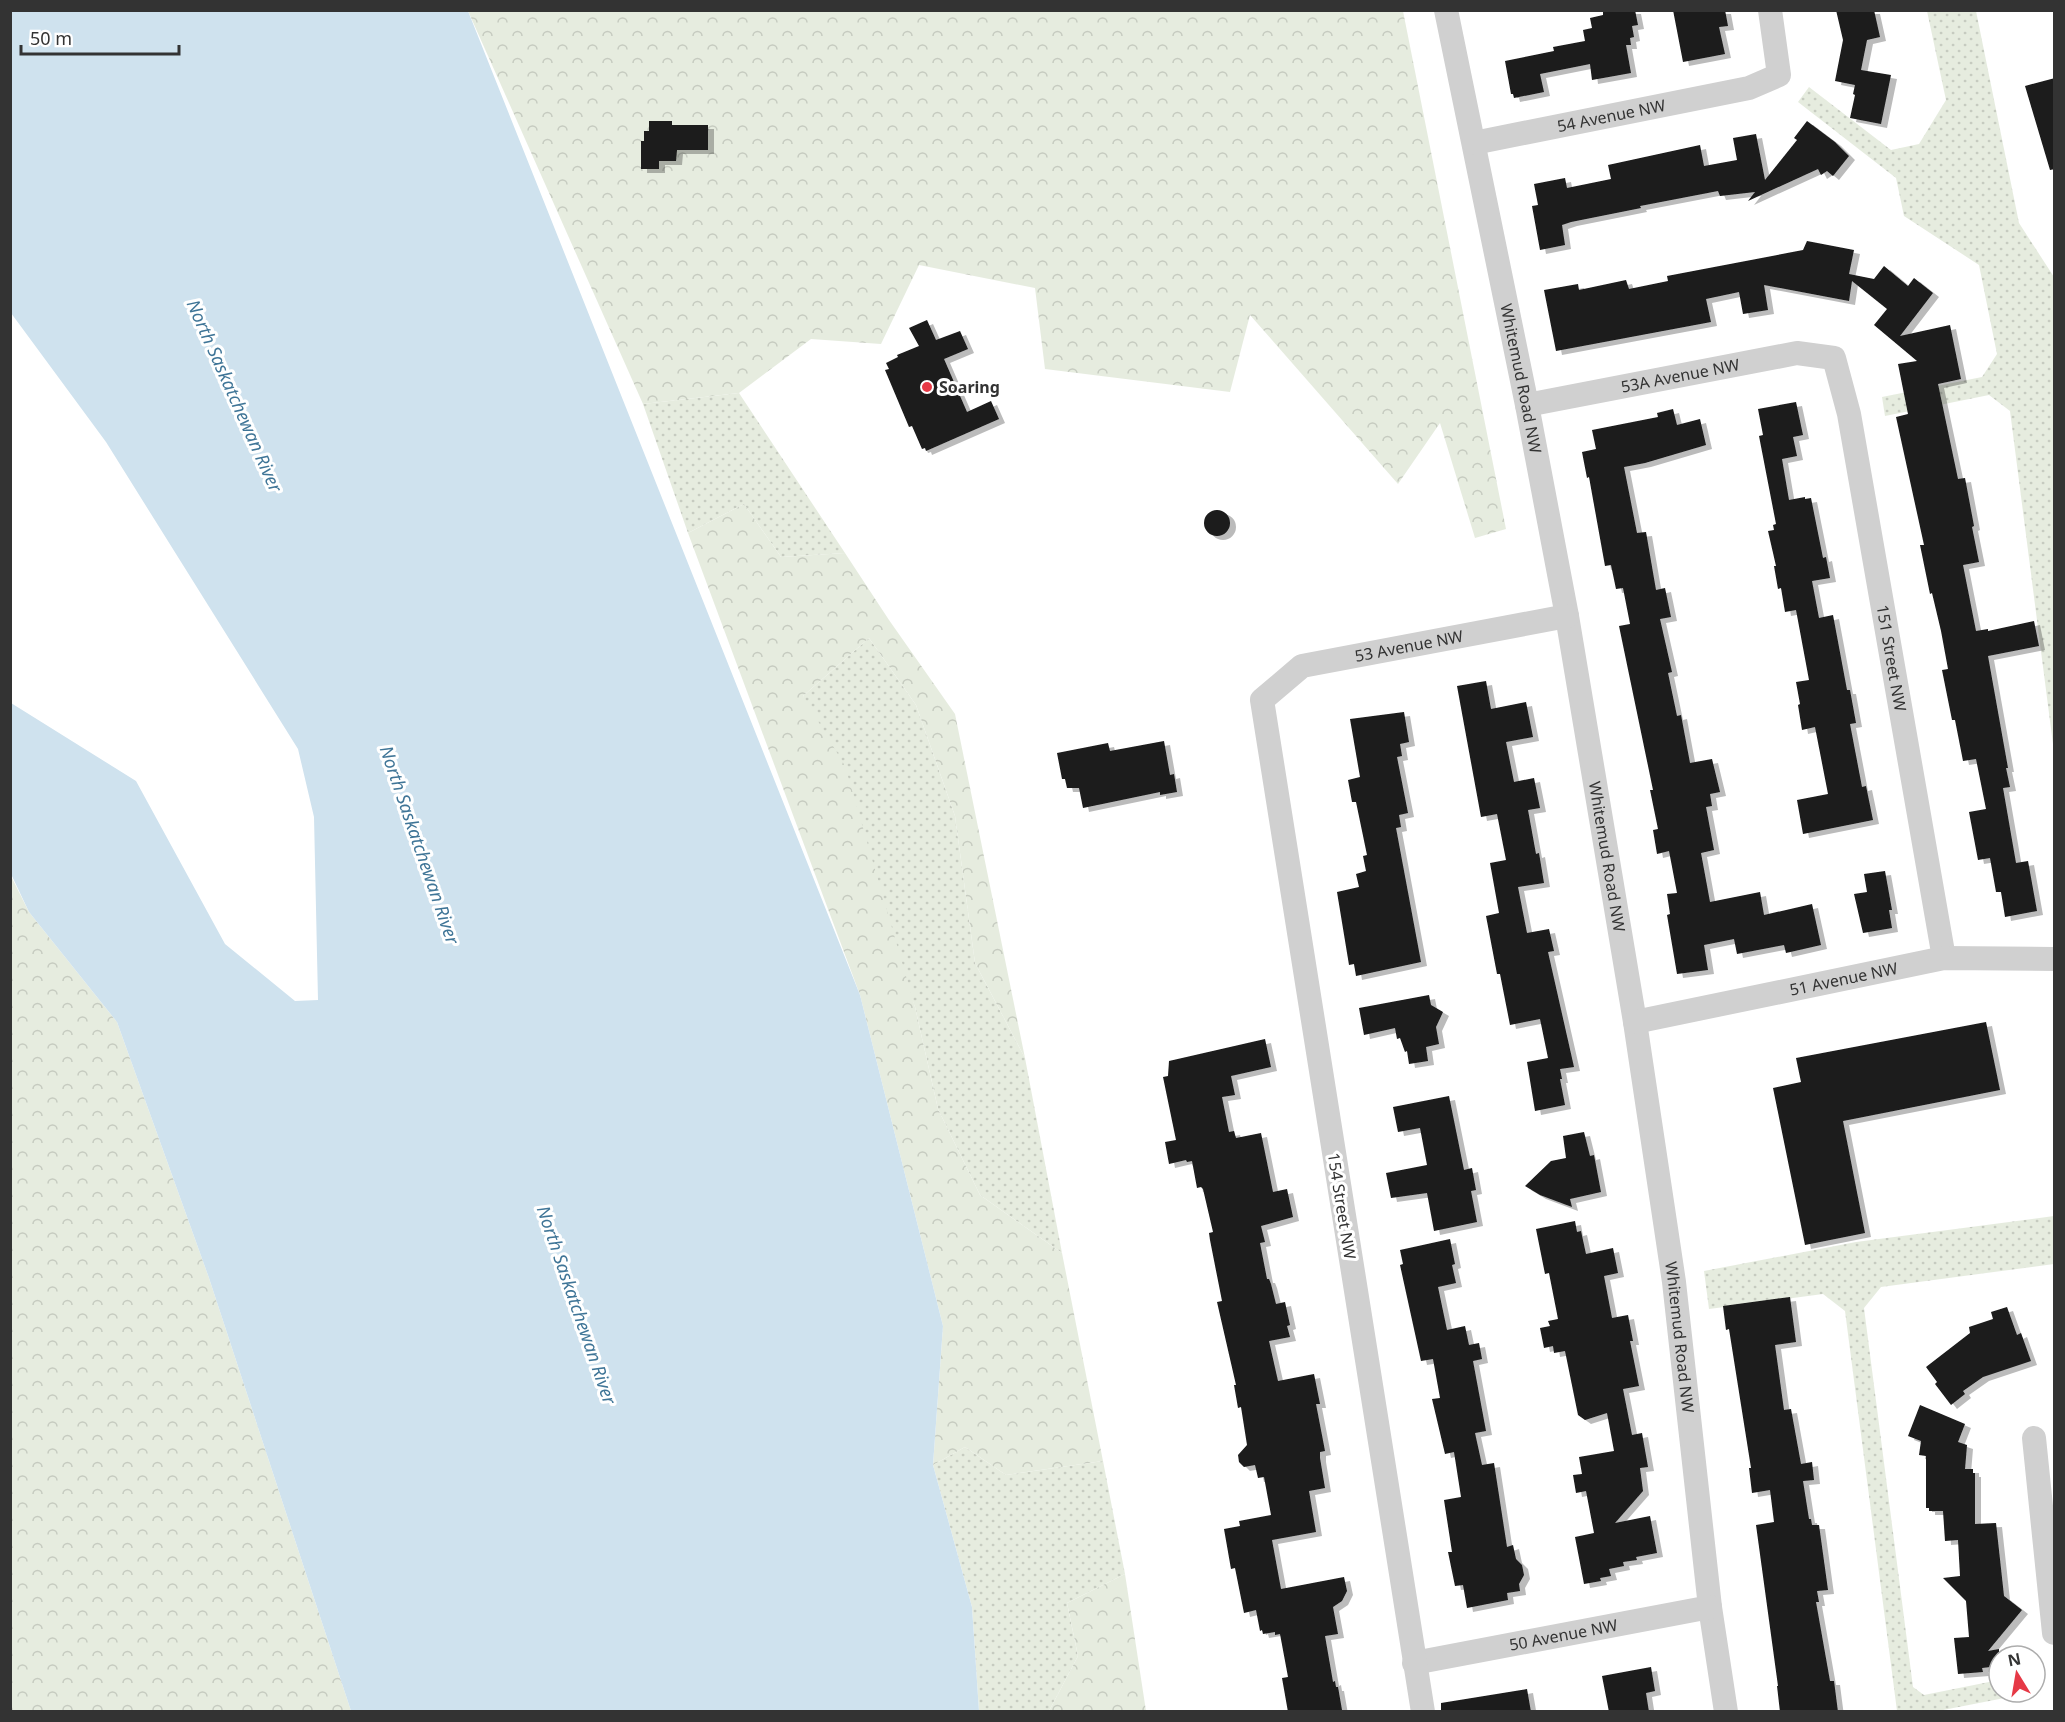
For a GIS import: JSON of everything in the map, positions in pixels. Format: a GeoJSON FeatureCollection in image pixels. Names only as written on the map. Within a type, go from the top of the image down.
{"type":"FeatureCollection","features":[{"type":"Feature","properties":{"kind":"street","name":"Whitemud Road NW"},"geometry":{"type":"LineString","coordinates":[[1446,10],[1527,405],[1567,616],[1635,1022],[1674,1281],[1710,1607],[1726,1712]]}},
{"type":"Feature","properties":{"kind":"street","name":"54 Avenue NW"},"geometry":{"type":"LineString","coordinates":[[1474,143],[1749,88],[1779,75],[1770,10]]}},
{"type":"Feature","properties":{"kind":"street","name":"53A Avenue NW"},"geometry":{"type":"LineString","coordinates":[[1527,405],[1797,353],[1834,358]]}},
{"type":"Feature","properties":{"kind":"street","name":"151 Street NW"},"geometry":{"type":"LineString","coordinates":[[1834,358],[1849,414],[1944,958]]}},
{"type":"Feature","properties":{"kind":"street","name":"53 Avenue NW"},"geometry":{"type":"LineString","coordinates":[[1262,700],[1302,666],[1567,616]]}},
{"type":"Feature","properties":{"kind":"street","name":"154 Street NW"},"geometry":{"type":"LineString","coordinates":[[1262,700],[1423,1712]]}},
{"type":"Feature","properties":{"kind":"street","name":"51 Avenue NW"},"geometry":{"type":"LineString","coordinates":[[1635,1022],[1944,958],[2055,959]]}},
{"type":"Feature","properties":{"kind":"street"},"geometry":{"type":"LineString","coordinates":[[2034,1438],[2055,1633]]}},
{"type":"Feature","properties":{"kind":"street","name":"50 Avenue NW"},"geometry":{"type":"LineString","coordinates":[[1414,1663],[1710,1607]]}},
{"type":"Feature","properties":{"kind":"green space"},"geometry":{"type":"Polygon","coordinates":[[[468,11],[1403,11],[1506,529],[1475,538],[1440,423],[1398,484],[1250,315],[1230,392],[1045,369],[1035,288],[919,265],[881,344],[811,339],[739,393],[643,404],[468,11]]]}},
{"type":"Feature","properties":{"kind":"green space"},"geometry":{"type":"Polygon","coordinates":[[[1927,11],[1976,11],[2019,223],[2054,277],[2054,752],[2010,411],[1989,395],[1885,416],[1882,397],[1982,377],[1997,354],[1979,265],[1904,216],[1896,178],[1798,102],[1809,87],[1891,150],[1919,144],[1946,100],[1927,11]]]}},
{"type":"Feature","properties":{"kind":"green space"},"geometry":{"type":"Polygon","coordinates":[[[739,393],[845,553],[781,557],[744,504],[688,533],[643,404],[739,393]]]}},
{"type":"Feature","properties":{"kind":"green space"},"geometry":{"type":"Polygon","coordinates":[[[744,504],[781,557],[845,553],[955,714],[1025,1058],[975,963],[955,816],[916,705],[869,638],[803,696],[845,766],[915,1007],[938,1109],[980,1195],[1062,1253],[1103,1461],[1006,1475],[965,1447],[933,1465],[943,1326],[860,995],[688,533],[744,504]]]}},
{"type":"Feature","properties":{"kind":"green space"},"geometry":{"type":"Polygon","coordinates":[[[869,638],[916,705],[955,816],[975,963],[1025,1058],[1062,1253],[980,1195],[938,1109],[915,1007],[803,696],[869,638]]]}},
{"type":"Feature","properties":{"kind":"green space"},"geometry":{"type":"Polygon","coordinates":[[[10,874],[29,912],[117,1022],[209,1278],[351,1711],[11,1711],[10,874]]]}},
{"type":"Feature","properties":{"kind":"green space"},"geometry":{"type":"Polygon","coordinates":[[[2054,1216],[2054,1264],[1881,1287],[1864,1308],[1913,1687],[1924,1695],[1987,1682],[1987,1701],[1938,1711],[1897,1711],[1845,1311],[1823,1294],[1709,1309],[1704,1271],[1856,1242],[2054,1216]]]}},
{"type":"Feature","properties":{"kind":"green space"},"geometry":{"type":"Polygon","coordinates":[[[965,1447],[1006,1475],[1103,1461],[1125,1574],[1067,1603],[1078,1656],[1049,1711],[979,1711],[972,1607],[933,1465],[965,1447]]]}},
{"type":"Feature","properties":{"kind":"green space"},"geometry":{"type":"Polygon","coordinates":[[[1125,1574],[1146,1711],[1049,1711],[1078,1656],[1067,1603],[1125,1574]]]}},
{"type":"Feature","properties":{"kind":"water","name":"North Saskatchewan River"},"geometry":{"type":"Polygon","coordinates":[[[11,10],[468,11],[860,995],[943,1326],[933,1465],[972,1607],[979,1711],[351,1711],[209,1278],[117,1022],[29,912],[11,874],[11,703],[136,781],[225,944],[295,1001],[318,1000],[314,817],[298,749],[106,442],[11,313],[11,10]]]}},
{"type":"Feature","properties":{"kind":"building"},"geometry":{"type":"Polygon","coordinates":[[[1603,10],[1635,10],[1638,25],[1632,26],[1634,37],[1630,38],[1631,45],[1626,45],[1631,73],[1592,80],[1590,64],[1540,74],[1544,92],[1514,98],[1511,94],[1505,61],[1554,51],[1553,47],[1585,41],[1583,30],[1592,28],[1590,18],[1603,15],[1603,10]]]}},
{"type":"Feature","properties":{"kind":"building"},"geometry":{"type":"Polygon","coordinates":[[[1673,10],[1725,10],[1728,26],[1719,27],[1725,54],[1683,62],[1673,10]]]}},
{"type":"Feature","properties":{"kind":"building"},"geometry":{"type":"Polygon","coordinates":[[[1836,10],[1874,10],[1880,37],[1867,40],[1861,70],[1891,75],[1881,124],[1850,118],[1855,85],[1835,81],[1843,40],[1836,10]]]}},
{"type":"Feature","properties":{"kind":"building"},"geometry":{"type":"Polygon","coordinates":[[[2055,78],[2055,169],[2050,170],[2025,86],[2055,78]]]}},
{"type":"Feature","properties":{"kind":"building"},"geometry":{"type":"Polygon","coordinates":[[[649,121],[672,121],[672,125],[708,125],[708,150],[677,150],[676,161],[659,161],[659,169],[641,169],[641,141],[644,141],[644,131],[649,131],[649,121]]]}},
{"type":"Feature","properties":{"kind":"building"},"geometry":{"type":"Polygon","coordinates":[[[1807,121],[1849,156],[1833,176],[1827,171],[1821,175],[1818,169],[1748,201],[1755,192],[1720,196],[1718,191],[1571,222],[1562,225],[1565,245],[1540,250],[1532,206],[1538,205],[1534,184],[1565,178],[1567,188],[1611,179],[1608,165],[1700,145],[1704,166],[1737,160],[1733,138],[1756,134],[1765,180],[1797,140],[1794,138],[1807,121]]]}},
{"type":"Feature","properties":{"kind":"building"},"geometry":{"type":"Polygon","coordinates":[[[1807,241],[1854,250],[1849,274],[1874,279],[1884,266],[1908,286],[1914,278],[1933,293],[1900,336],[1950,325],[1961,379],[1938,384],[1958,479],[1965,478],[1974,526],[1972,527],[1979,562],[1963,565],[1976,631],[1988,629],[1988,631],[2034,621],[2039,646],[1988,656],[2008,768],[2006,768],[2010,787],[2003,788],[2016,863],[2028,861],[2037,911],[2005,917],[2001,892],[1996,892],[1990,858],[1978,860],[1969,812],[1986,809],[1976,759],[1963,761],[1955,720],[1952,720],[1942,670],[1948,669],[1941,631],[1932,593],[1930,594],[1920,545],[1924,545],[1896,417],[1908,414],[1898,364],[1917,361],[1874,325],[1887,309],[1852,281],[1849,301],[1764,285],[1768,310],[1743,314],[1739,292],[1706,299],[1711,322],[1556,351],[1544,290],[1578,284],[1579,290],[1626,280],[1629,289],[1668,281],[1667,276],[1803,250],[1807,241]]]}},
{"type":"Feature","properties":{"kind":"building","name":"Soaring"},"geometry":{"type":"Polygon","coordinates":[[[927,320],[936,340],[960,331],[968,349],[944,359],[967,412],[991,401],[999,419],[926,451],[925,448],[922,449],[912,426],[909,427],[885,370],[889,369],[886,363],[898,357],[897,355],[919,346],[909,328],[927,320]]]}},
{"type":"Feature","properties":{"kind":"building"},"geometry":{"type":"Polygon","coordinates":[[[1796,402],[1803,435],[1793,437],[1797,456],[1782,459],[1789,500],[1811,498],[1823,558],[1826,557],[1830,578],[1812,581],[1819,618],[1833,615],[1847,690],[1850,690],[1856,723],[1850,724],[1862,787],[1866,786],[1873,820],[1803,834],[1797,800],[1828,794],[1815,727],[1802,730],[1796,682],[1809,680],[1796,610],[1785,612],[1781,588],[1778,589],[1774,566],[1776,566],[1768,531],[1774,530],[1773,525],[1776,524],[1759,436],[1763,435],[1758,409],[1796,402]]]}},
{"type":"Feature","properties":{"kind":"building"},"geometry":{"type":"Polygon","coordinates":[[[1673,409],[1677,425],[1700,419],[1706,445],[1624,467],[1637,533],[1646,532],[1656,590],[1665,588],[1671,617],[1660,619],[1672,672],[1668,673],[1677,716],[1681,715],[1690,763],[1712,759],[1720,792],[1710,794],[1712,806],[1706,807],[1714,850],[1701,853],[1710,902],[1760,892],[1764,915],[1812,904],[1821,945],[1786,953],[1784,945],[1737,954],[1734,939],[1704,945],[1708,970],[1677,974],[1667,915],[1670,914],[1667,894],[1677,893],[1669,851],[1657,854],[1653,830],[1658,829],[1650,790],[1653,790],[1619,626],[1630,624],[1623,588],[1616,589],[1611,565],[1605,566],[1589,477],[1587,478],[1582,452],[1596,449],[1592,430],[1658,417],[1657,413],[1673,409]]]}},
{"type":"Feature","properties":{"kind":"building"},"geometry":{"type":"Polygon","coordinates":[[[1217,510],[1226,514],[1230,523],[1226,532],[1217,536],[1208,532],[1204,523],[1208,514],[1217,510]]]}},
{"type":"Feature","properties":{"kind":"building"},"geometry":{"type":"Polygon","coordinates":[[[1486,681],[1491,709],[1526,702],[1533,737],[1506,742],[1514,782],[1534,778],[1540,808],[1528,810],[1544,883],[1518,887],[1527,933],[1549,929],[1554,951],[1548,952],[1574,1067],[1560,1069],[1565,1105],[1535,1111],[1527,1062],[1548,1058],[1540,1019],[1510,1025],[1500,974],[1497,974],[1486,916],[1499,913],[1490,863],[1506,860],[1497,814],[1481,817],[1457,686],[1486,681]]]}},
{"type":"Feature","properties":{"kind":"building"},"geometry":{"type":"Polygon","coordinates":[[[1404,712],[1409,742],[1400,744],[1402,756],[1397,757],[1408,813],[1399,815],[1401,827],[1396,828],[1421,962],[1356,976],[1354,964],[1349,965],[1337,892],[1359,887],[1356,874],[1366,871],[1363,856],[1367,855],[1356,802],[1352,802],[1348,780],[1360,777],[1350,719],[1404,712]]]}},
{"type":"Feature","properties":{"kind":"building"},"geometry":{"type":"Polygon","coordinates":[[[1164,741],[1170,775],[1174,774],[1177,792],[1160,795],[1160,792],[1083,808],[1079,788],[1067,788],[1065,779],[1062,779],[1057,753],[1108,743],[1110,751],[1164,741]]]}},
{"type":"Feature","properties":{"kind":"building"},"geometry":{"type":"Polygon","coordinates":[[[1885,871],[1892,910],[1889,910],[1892,928],[1863,933],[1854,894],[1867,892],[1864,874],[1885,871]]]}},
{"type":"Feature","properties":{"kind":"building"},"geometry":{"type":"Polygon","coordinates":[[[1429,995],[1431,1005],[1443,1012],[1436,1027],[1439,1044],[1426,1047],[1428,1061],[1409,1064],[1407,1051],[1405,1052],[1400,1038],[1397,1039],[1395,1028],[1364,1035],[1359,1008],[1429,995]]]}},
{"type":"Feature","properties":{"kind":"building"},"geometry":{"type":"Polygon","coordinates":[[[1986,1022],[2000,1090],[1843,1121],[1865,1233],[1805,1245],[1773,1088],[1801,1082],[1796,1058],[1986,1022]]]}},
{"type":"Feature","properties":{"kind":"building"},"geometry":{"type":"Polygon","coordinates":[[[1265,1039],[1271,1067],[1231,1076],[1235,1095],[1222,1097],[1229,1132],[1234,1131],[1236,1138],[1261,1133],[1273,1192],[1287,1189],[1293,1217],[1261,1226],[1265,1242],[1260,1243],[1267,1279],[1271,1284],[1276,1304],[1285,1302],[1290,1325],[1287,1326],[1290,1337],[1269,1341],[1278,1381],[1314,1374],[1320,1404],[1316,1404],[1325,1451],[1320,1452],[1320,1458],[1325,1488],[1309,1491],[1316,1532],[1272,1540],[1281,1589],[1344,1577],[1347,1591],[1342,1601],[1333,1607],[1338,1634],[1325,1636],[1333,1682],[1335,1681],[1338,1687],[1342,1710],[1333,1712],[1288,1712],[1282,1678],[1288,1677],[1280,1634],[1275,1635],[1275,1632],[1263,1634],[1262,1630],[1260,1631],[1256,1610],[1244,1613],[1235,1568],[1231,1569],[1224,1529],[1240,1526],[1239,1521],[1271,1515],[1264,1477],[1258,1478],[1255,1465],[1244,1467],[1239,1462],[1238,1455],[1247,1445],[1241,1407],[1238,1408],[1234,1385],[1236,1385],[1217,1302],[1222,1301],[1209,1233],[1213,1232],[1203,1189],[1197,1188],[1192,1161],[1169,1164],[1165,1142],[1176,1140],[1163,1077],[1168,1076],[1169,1061],[1265,1039]]]}},
{"type":"Feature","properties":{"kind":"building"},"geometry":{"type":"Polygon","coordinates":[[[1449,1096],[1464,1170],[1472,1168],[1476,1190],[1471,1191],[1477,1222],[1434,1231],[1427,1193],[1391,1198],[1386,1173],[1427,1165],[1420,1128],[1398,1132],[1393,1107],[1449,1096]]]}},
{"type":"Feature","properties":{"kind":"building"},"geometry":{"type":"Polygon","coordinates":[[[1584,1132],[1590,1156],[1594,1155],[1601,1192],[1570,1199],[1572,1207],[1540,1195],[1525,1186],[1551,1161],[1566,1158],[1563,1136],[1584,1132]]]}},
{"type":"Feature","properties":{"kind":"building"},"geometry":{"type":"Polygon","coordinates":[[[1575,1221],[1577,1232],[1581,1231],[1586,1254],[1613,1248],[1618,1273],[1604,1276],[1612,1318],[1628,1315],[1633,1341],[1630,1341],[1639,1386],[1623,1389],[1632,1435],[1642,1433],[1648,1467],[1640,1468],[1643,1491],[1615,1523],[1650,1516],[1657,1553],[1623,1562],[1624,1566],[1609,1569],[1611,1576],[1600,1578],[1601,1581],[1584,1584],[1575,1537],[1594,1533],[1586,1491],[1576,1493],[1573,1475],[1582,1474],[1579,1457],[1614,1451],[1607,1413],[1585,1420],[1578,1415],[1565,1351],[1554,1353],[1553,1346],[1544,1348],[1540,1328],[1550,1326],[1548,1321],[1558,1319],[1549,1273],[1545,1274],[1536,1229],[1575,1221]]]}},
{"type":"Feature","properties":{"kind":"building"},"geometry":{"type":"Polygon","coordinates":[[[1450,1239],[1456,1283],[1438,1287],[1447,1330],[1465,1326],[1469,1345],[1479,1343],[1482,1359],[1473,1361],[1486,1431],[1475,1433],[1482,1465],[1494,1463],[1507,1547],[1513,1545],[1516,1559],[1522,1565],[1524,1575],[1519,1584],[1520,1591],[1507,1593],[1508,1600],[1467,1608],[1463,1585],[1455,1586],[1448,1552],[1452,1552],[1444,1500],[1461,1497],[1454,1452],[1445,1454],[1432,1399],[1440,1398],[1433,1359],[1421,1361],[1400,1265],[1403,1264],[1400,1250],[1450,1239]]]}},
{"type":"Feature","properties":{"kind":"building"},"geometry":{"type":"Polygon","coordinates":[[[1790,1297],[1796,1342],[1775,1345],[1784,1410],[1791,1409],[1801,1464],[1812,1462],[1814,1480],[1803,1481],[1809,1519],[1812,1525],[1819,1525],[1828,1590],[1817,1591],[1819,1602],[1816,1602],[1830,1681],[1834,1681],[1838,1712],[1780,1712],[1756,1525],[1774,1522],[1770,1490],[1752,1493],[1749,1468],[1751,1468],[1729,1329],[1726,1330],[1723,1306],[1790,1297]]]}},
{"type":"Feature","properties":{"kind":"building"},"geometry":{"type":"Polygon","coordinates":[[[2007,1307],[2017,1335],[2021,1333],[2031,1361],[1983,1377],[1963,1391],[1965,1394],[1951,1405],[1935,1384],[1937,1382],[1926,1367],[1970,1333],[1969,1327],[1993,1319],[1991,1312],[2007,1307]]]}},
{"type":"Feature","properties":{"kind":"building"},"geometry":{"type":"Polygon","coordinates":[[[1920,1405],[1965,1424],[1958,1442],[1967,1445],[1965,1469],[1973,1469],[1975,1473],[1975,1524],[1996,1523],[2004,1596],[2022,1610],[1994,1644],[1987,1644],[1987,1667],[1982,1668],[1983,1672],[1958,1674],[1954,1638],[1969,1637],[1966,1601],[1943,1578],[1960,1576],[1958,1540],[1945,1541],[1943,1511],[1929,1511],[1929,1508],[1926,1508],[1926,1456],[1919,1455],[1921,1441],[1908,1436],[1920,1405]]]}},
{"type":"Feature","properties":{"kind":"building"},"geometry":{"type":"Polygon","coordinates":[[[1651,1667],[1655,1691],[1646,1693],[1649,1712],[1609,1712],[1602,1676],[1651,1667]]]}},
{"type":"Feature","properties":{"kind":"building"},"geometry":{"type":"Polygon","coordinates":[[[1527,1689],[1531,1712],[1441,1712],[1441,1703],[1527,1689]]]}},
{"type":"Feature","properties":{"kind":"place","name":"Soaring"},"geometry":{"type":"Point","coordinates":[927,387]}}]}
